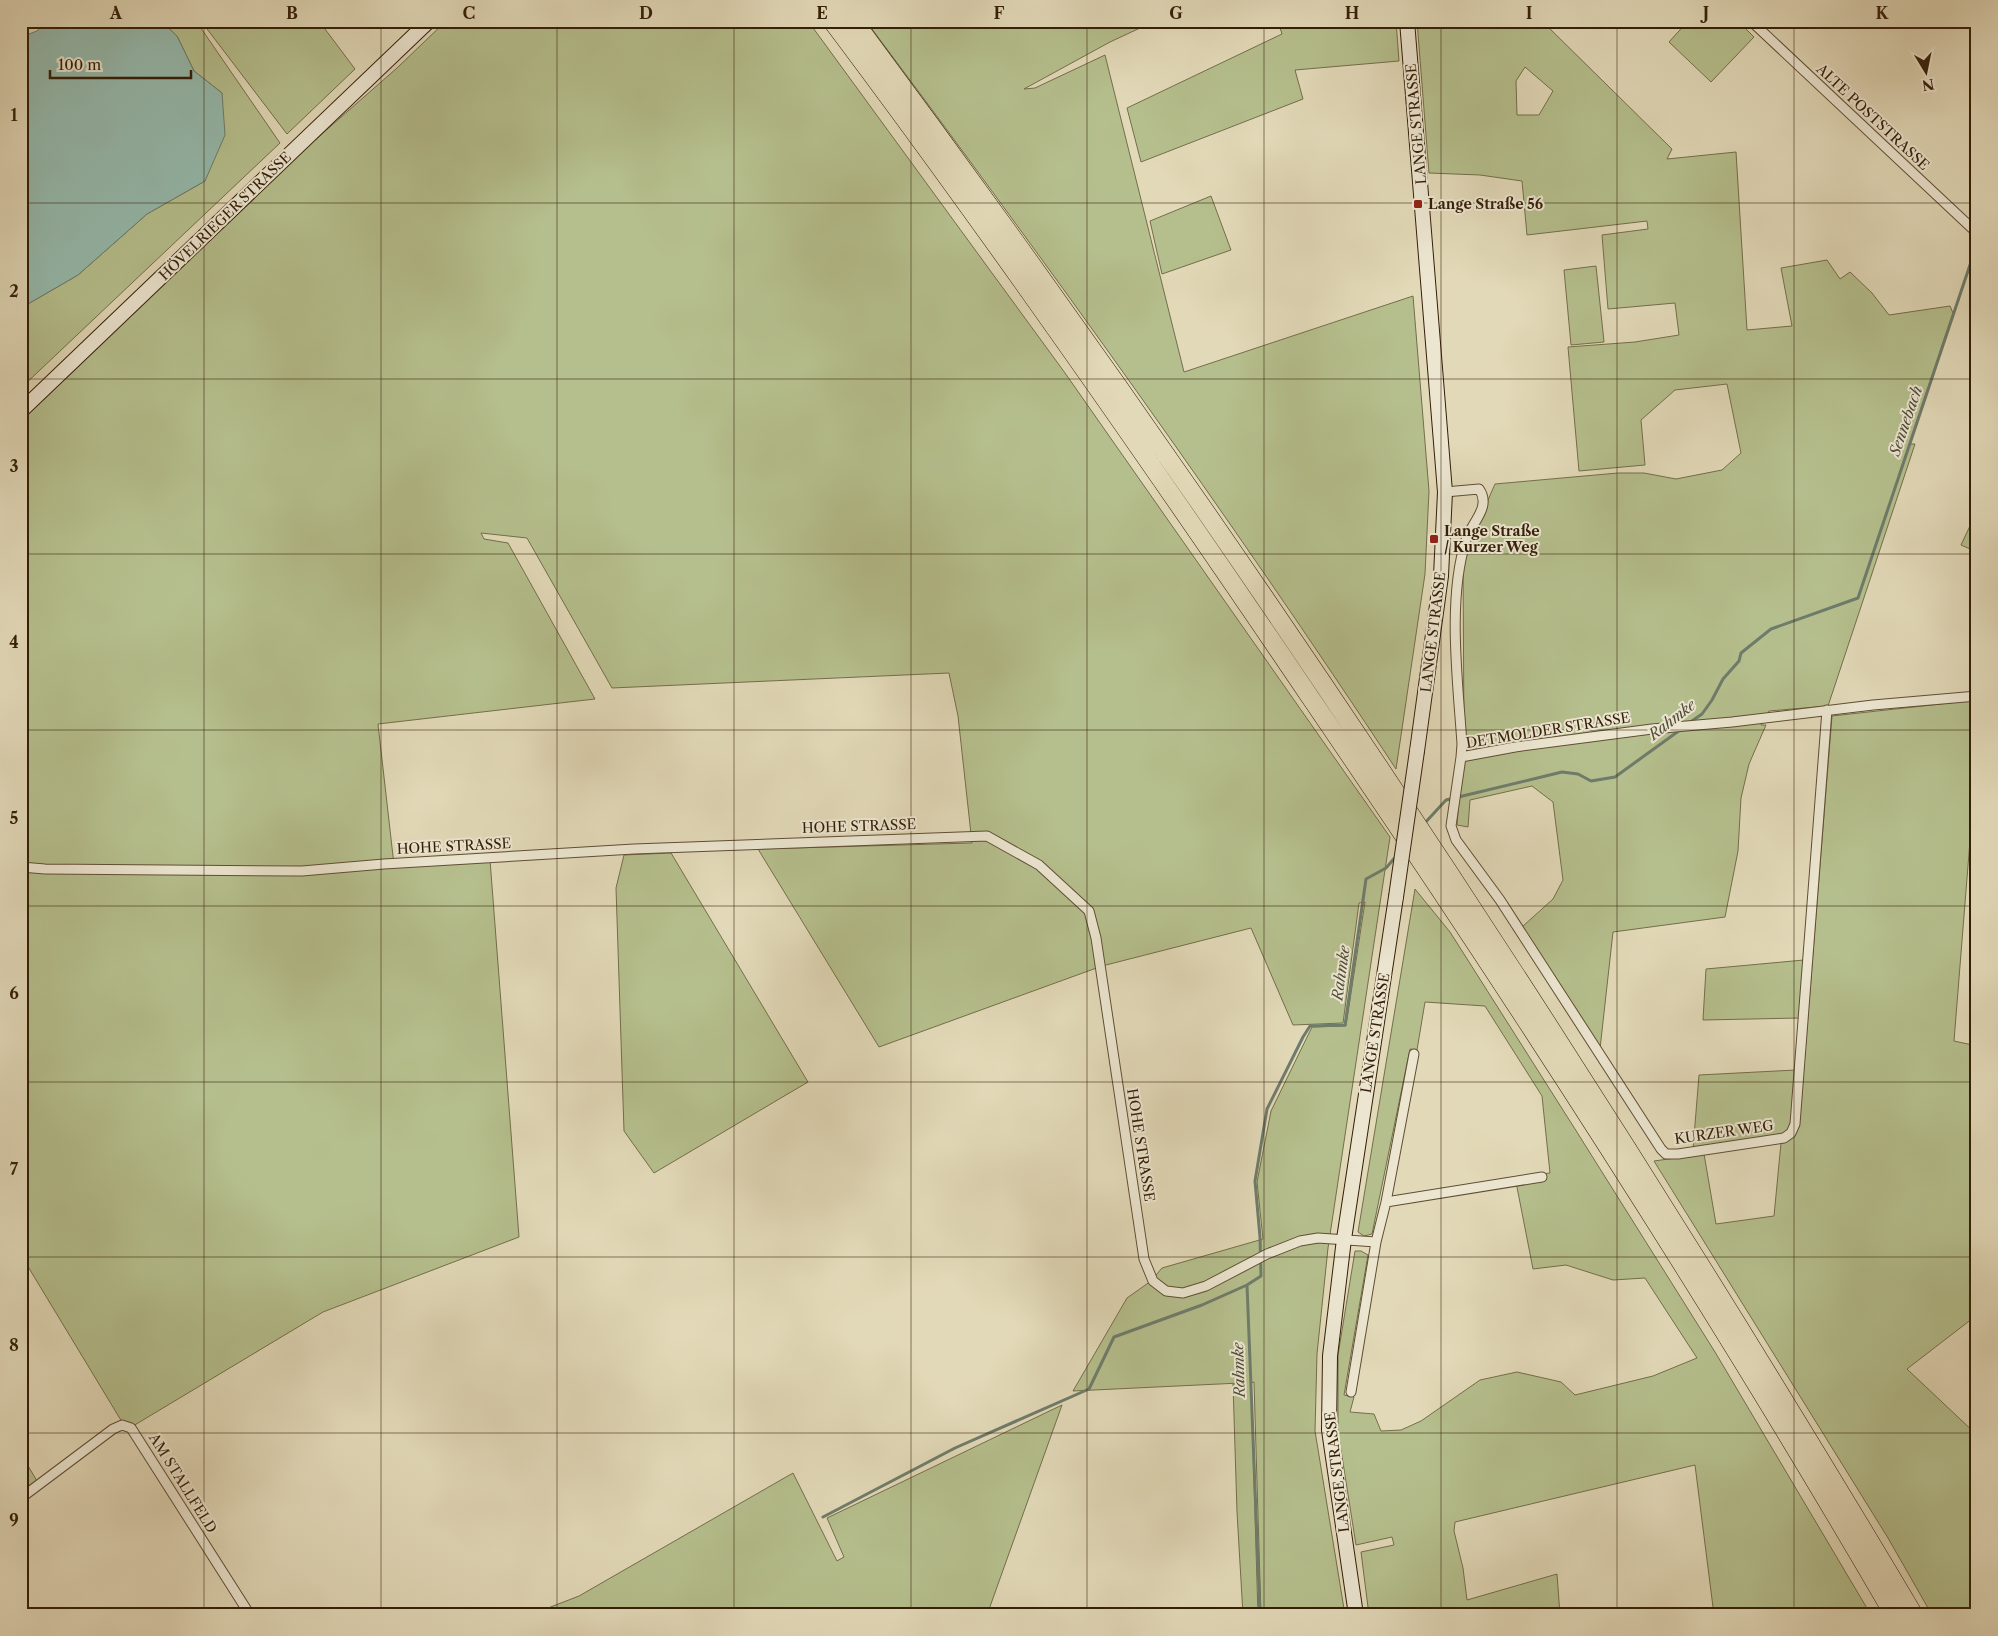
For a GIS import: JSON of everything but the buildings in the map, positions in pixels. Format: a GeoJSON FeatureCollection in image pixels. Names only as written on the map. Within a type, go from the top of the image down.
{"type":"FeatureCollection","features":[{"type":"Feature","properties":{"kind":"highway"},"geometry":{"type":"LineString","coordinates":[[832,21],[884,90],[1101,393],[1418,840],[1611,1122],[1782,1394],[1914,1615]]}},
{"type":"Feature","properties":{"kind":"highway"},"geometry":{"type":"LineString","coordinates":[[854,21],[1174,467],[1304,653],[1407,825]]}},
{"type":"Feature","properties":{"kind":"highway"},"geometry":{"type":"LineString","coordinates":[[1418,840],[1597,1131],[1765,1398],[1894,1615]]}},
{"type":"Feature","properties":{"kind":"street","name":"HÖVELRIEGER STRASSE"},"geometry":{"type":"LineString","coordinates":[[21,411],[429,21]]}},
{"type":"Feature","properties":{"kind":"street","name":"LANGE STRASSE"},"geometry":{"type":"LineString","coordinates":[[1356,1615],[1329,1430],[1330,1356],[1344,1239],[1396,897],[1441,576],[1445,492],[1407,21]]}},
{"type":"Feature","properties":{"kind":"street","name":"ALTE POSTSTRASSE"},"geometry":{"type":"LineString","coordinates":[[1751,21],[1976,232]]}},
{"type":"Feature","properties":{"kind":"street","name":"DETMOLDER STRASSE"},"geometry":{"type":"LineString","coordinates":[[1445,492],[1479,489],[1484,495],[1484,504],[1480,515],[1468,533],[1462,551],[1457,599],[1456,628],[1462,744],[1461,757],[1515,747],[1652,729],[1977,696]]}},
{"type":"Feature","properties":{"kind":"street","name":"KURZER WEG"},"geometry":{"type":"LineString","coordinates":[[1461,757],[1451,826],[1456,840],[1500,900],[1661,1149],[1666,1154],[1678,1154],[1784,1138],[1790,1133],[1795,1124],[1827,710]]}},
{"type":"Feature","properties":{"kind":"street","name":"HOHE STRASSE"},"geometry":{"type":"LineString","coordinates":[[21,867],[45,869],[302,871],[384,864],[643,849],[987,836],[1040,865],[1089,910],[1096,938],[1144,1259],[1150,1278],[1166,1291],[1183,1293],[1206,1286],[1254,1260],[1300,1241],[1318,1238],[1344,1239]]}},
{"type":"Feature","properties":{"kind":"street"},"geometry":{"type":"LineString","coordinates":[[1351,1392],[1376,1242],[1386,1202],[1414,1054]]}},
{"type":"Feature","properties":{"kind":"street"},"geometry":{"type":"LineString","coordinates":[[1386,1202],[1542,1177]]}},
{"type":"Feature","properties":{"kind":"street"},"geometry":{"type":"LineString","coordinates":[[1344,1239],[1376,1242]]}},
{"type":"Feature","properties":{"kind":"street","name":"AM STALLFELD"},"geometry":{"type":"LineString","coordinates":[[21,1498],[114,1429],[122,1425],[131,1428],[250,1615]]}},
{"type":"Feature","properties":{"kind":"green space"},"geometry":{"type":"Polygon","coordinates":[[[161,21],[196,21],[280,143],[21,388],[21,308],[78,275],[147,214],[205,181],[222,93],[194,71],[177,36],[161,21]]]}},
{"type":"Feature","properties":{"kind":"green space"},"geometry":{"type":"Polygon","coordinates":[[[201,21],[319,21],[355,69],[287,134],[201,21]]]}},
{"type":"Feature","properties":{"kind":"green space"},"geometry":{"type":"Polygon","coordinates":[[[446,21],[808,21],[1065,373],[1390,837],[1328,1248],[1317,1354],[1315,1431],[1345,1615],[1261,1615],[1254,1382],[1251,1383],[1258,1615],[1243,1615],[1237,1512],[1233,1384],[1240,1383],[1073,1391],[1127,1298],[1151,1281],[1162,1268],[1263,1239],[1257,1182],[1271,1111],[1312,1027],[1346,1026],[1365,902],[1359,903],[1343,1023],[1293,1025],[1251,928],[1102,966],[879,1047],[758,849],[972,843],[958,716],[949,673],[612,688],[527,538],[481,533],[484,539],[508,543],[595,699],[378,724],[394,865],[490,860],[519,1237],[323,1312],[133,1426],[122,1422],[21,1255],[21,417],[299,154],[397,68],[446,21]]]}},
{"type":"Feature","properties":{"kind":"green space"},"geometry":{"type":"Polygon","coordinates":[[[866,21],[1155,21],[1110,42],[1024,89],[1035,88],[1105,55],[1184,372],[1413,296],[1429,491],[1425,574],[1396,769],[1268,579],[1137,391],[866,21]]]}},
{"type":"Feature","properties":{"kind":"green space"},"geometry":{"type":"Polygon","coordinates":[[[1278,21],[1396,21],[1399,61],[1295,70],[1303,99],[1141,162],[1127,108],[1282,34],[1278,21]]]}},
{"type":"Feature","properties":{"kind":"green space"},"geometry":{"type":"Polygon","coordinates":[[[1417,21],[1542,21],[1672,149],[1667,159],[1736,152],[1747,330],[1792,326],[1781,268],[1827,260],[1840,279],[1850,272],[1872,293],[1889,315],[1950,306],[1953,313],[1909,444],[1915,444],[1828,706],[1769,711],[1761,725],[1766,725],[1749,764],[1741,798],[1738,851],[1725,917],[1613,932],[1600,1049],[1522,927],[1553,899],[1563,880],[1553,802],[1532,786],[1470,800],[1468,827],[1457,825],[1464,741],[1463,557],[1495,484],[1618,473],[1644,473],[1676,479],[1722,470],[1741,453],[1727,384],[1675,390],[1641,420],[1645,465],[1579,471],[1568,347],[1635,342],[1679,335],[1675,303],[1608,309],[1602,235],[1648,229],[1647,221],[1527,235],[1522,181],[1480,175],[1429,173],[1417,21]],[[1525,67],[1516,81],[1517,115],[1539,115],[1553,91],[1525,67]]]}},
{"type":"Feature","properties":{"kind":"green space"},"geometry":{"type":"Polygon","coordinates":[[[1688,21],[1738,21],[1754,37],[1711,82],[1669,42],[1688,21]]]}},
{"type":"Feature","properties":{"kind":"green space"},"geometry":{"type":"Polygon","coordinates":[[[1211,196],[1231,250],[1162,274],[1150,221],[1211,196]]]}},
{"type":"Feature","properties":{"kind":"green space"},"geometry":{"type":"Polygon","coordinates":[[[1596,266],[1604,342],[1571,345],[1564,270],[1596,266]]]}},
{"type":"Feature","properties":{"kind":"green space"},"geometry":{"type":"Polygon","coordinates":[[[1977,511],[1977,552],[1961,545],[1977,511]]]}},
{"type":"Feature","properties":{"kind":"green space"},"geometry":{"type":"Polygon","coordinates":[[[1977,700],[1977,753],[1954,1041],[1977,1046],[1977,1315],[1907,1369],[1977,1435],[1977,1615],[1932,1615],[1888,1538],[1654,1161],[1704,1154],[1716,1224],[1774,1216],[1781,1143],[1790,1140],[1799,1127],[1832,716],[1977,700]]]}},
{"type":"Feature","properties":{"kind":"green space"},"geometry":{"type":"Polygon","coordinates":[[[671,853],[808,1082],[654,1173],[624,1131],[616,888],[624,855],[671,853]]]}},
{"type":"Feature","properties":{"kind":"green space"},"geometry":{"type":"Polygon","coordinates":[[[1415,889],[1450,932],[1575,1129],[1715,1352],[1871,1615],[1714,1615],[1695,1465],[1455,1522],[1454,1531],[1463,1568],[1467,1600],[1557,1574],[1560,1615],[1369,1615],[1361,1552],[1394,1545],[1392,1537],[1356,1545],[1338,1431],[1338,1355],[1355,1251],[1361,1251],[1368,1255],[1344,1395],[1354,1397],[1350,1412],[1374,1414],[1381,1431],[1401,1430],[1421,1421],[1480,1380],[1517,1372],[1561,1382],[1575,1395],[1653,1376],[1697,1358],[1645,1278],[1613,1280],[1566,1265],[1533,1269],[1515,1177],[1550,1173],[1542,1096],[1485,1006],[1425,1002],[1417,1050],[1410,1049],[1372,1234],[1364,1236],[1358,1232],[1415,889]]]}},
{"type":"Feature","properties":{"kind":"green space"},"geometry":{"type":"Polygon","coordinates":[[[1804,960],[1800,1018],[1703,1020],[1706,969],[1804,960]]]}},
{"type":"Feature","properties":{"kind":"green space"},"geometry":{"type":"Polygon","coordinates":[[[1796,1070],[1793,1113],[1788,1129],[1784,1134],[1693,1149],[1699,1075],[1796,1070]]]}},
{"type":"Feature","properties":{"kind":"green space"},"geometry":{"type":"Polygon","coordinates":[[[1062,1405],[987,1615],[530,1615],[579,1596],[793,1473],[837,1561],[844,1557],[827,1518],[1062,1405]]]}},
{"type":"Feature","properties":{"kind":"green space"},"geometry":{"type":"Polygon","coordinates":[[[21,1454],[37,1481],[21,1493],[21,1454]]]}},
{"type":"Feature","properties":{"kind":"water"},"geometry":{"type":"Polygon","coordinates":[[[21,21],[29,34],[37,31],[46,21],[161,21],[177,36],[194,71],[222,93],[225,135],[205,181],[147,214],[78,275],[21,308],[21,21]]]}},
{"type":"Feature","properties":{"kind":"waterway","name":"Sennebach"},"geometry":{"type":"LineString","coordinates":[[1689,723],[1702,714],[1723,679],[1739,661],[1741,653],[1771,629],[1858,598],[1975,250]]}},
{"type":"Feature","properties":{"kind":"waterway","name":"Rahmke"},"geometry":{"type":"LineString","coordinates":[[1423,825],[1446,800],[1562,772],[1578,774],[1591,781],[1615,777],[1680,730]]}},
{"type":"Feature","properties":{"kind":"waterway","name":"Rahmke"},"geometry":{"type":"LineString","coordinates":[[1260,1615],[1247,1285],[1261,1276],[1255,1181],[1267,1109],[1310,1026],[1345,1025],[1366,879],[1386,868],[1398,854]]}},
{"type":"Feature","properties":{"kind":"waterway"},"geometry":{"type":"LineString","coordinates":[[823,1517],[955,1448],[1089,1389],[1114,1337],[1202,1305],[1247,1285]]}},
{"type":"Feature","properties":{"kind":"place","name":"Lange Straße 56"},"geometry":{"type":"Point","coordinates":[1418,204]}},
{"type":"Feature","properties":{"kind":"place","name":"Lange Straße / Kurzer Weg"},"geometry":{"type":"Point","coordinates":[1434,539]}}]}
